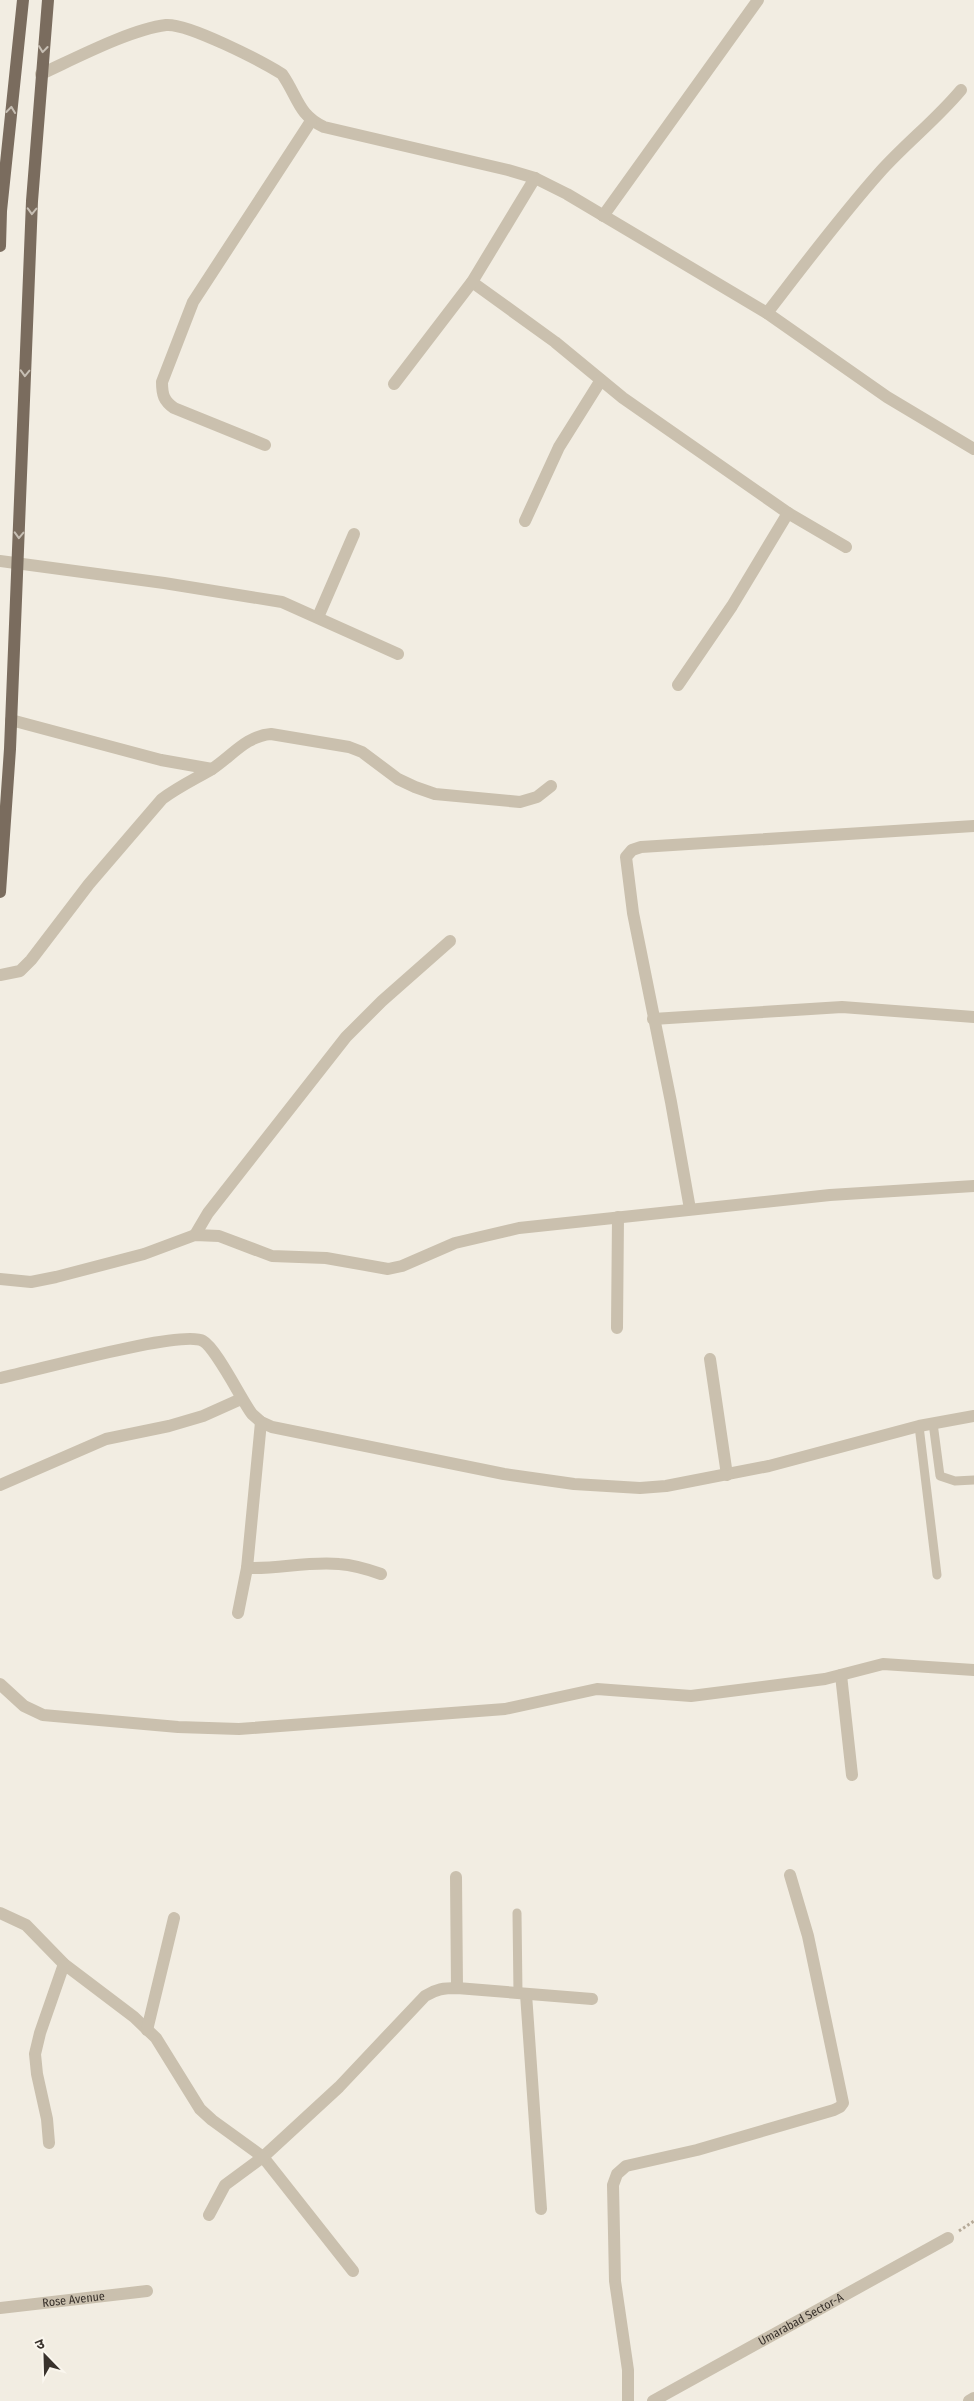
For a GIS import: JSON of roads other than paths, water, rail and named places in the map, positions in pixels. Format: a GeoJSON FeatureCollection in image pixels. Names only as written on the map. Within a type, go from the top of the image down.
{"type":"FeatureCollection","features":[{"type":"Feature","properties":{"kind":"main road"},"geometry":{"type":"LineString","coordinates":[[0,246],[0,211],[22,0]]}},
{"type":"Feature","properties":{"kind":"main road"},"geometry":{"type":"LineString","coordinates":[[0,892],[11,720],[32,201],[48,0]]}},
{"type":"Feature","properties":{"kind":"street"},"geometry":{"type":"LineString","coordinates":[[603,216],[758,0]]}},
{"type":"Feature","properties":{"kind":"street"},"geometry":{"type":"LineString","coordinates":[[41,74],[144,30],[168,25],[187,28],[282,74],[292,88],[304,114],[311,121],[324,127],[435,152],[535,178],[767,312],[887,397],[974,449]]}},
{"type":"Feature","properties":{"kind":"street"},"geometry":{"type":"LineString","coordinates":[[767,312],[850,206],[905,144],[939,116],[961,90]]}},
{"type":"Feature","properties":{"kind":"street"},"geometry":{"type":"LineString","coordinates":[[265,445],[174,408],[166,402],[162,394],[162,382],[193,302],[311,121]]}},
{"type":"Feature","properties":{"kind":"street"},"geometry":{"type":"LineString","coordinates":[[394,384],[472,282],[535,178]]}},
{"type":"Feature","properties":{"kind":"street"},"geometry":{"type":"LineString","coordinates":[[472,282],[555,342],[601,380],[788,513],[846,546]]}},
{"type":"Feature","properties":{"kind":"street"},"geometry":{"type":"LineString","coordinates":[[525,521],[559,447],[601,380]]}},
{"type":"Feature","properties":{"kind":"street"},"geometry":{"type":"LineString","coordinates":[[678,685],[732,606],[788,513]]}},
{"type":"Feature","properties":{"kind":"street"},"geometry":{"type":"LineString","coordinates":[[318,618],[354,534]]}},
{"type":"Feature","properties":{"kind":"street"},"geometry":{"type":"LineString","coordinates":[[0,561],[282,602],[398,654]]}},
{"type":"Feature","properties":{"kind":"street"},"geometry":{"type":"LineString","coordinates":[[11,720],[153,758],[212,769]]}},
{"type":"Feature","properties":{"kind":"street"},"geometry":{"type":"LineString","coordinates":[[0,976],[20,970],[31,960],[89,884],[162,799],[181,785],[212,769],[247,741],[259,735],[271,734],[349,747],[362,752],[398,779],[435,794],[520,802],[537,797],[551,786]]}},
{"type":"Feature","properties":{"kind":"street"},"geometry":{"type":"LineString","coordinates":[[690,1208],[673,1110],[632,913],[626,857],[632,850],[641,847],[974,826]]}},
{"type":"Feature","properties":{"kind":"street"},"geometry":{"type":"LineString","coordinates":[[195,1235],[208,1213],[346,1037],[382,1001],[450,941]]}},
{"type":"Feature","properties":{"kind":"street"},"geometry":{"type":"LineString","coordinates":[[653,1019],[842,1007],[974,1016]]}},
{"type":"Feature","properties":{"kind":"street"},"geometry":{"type":"LineString","coordinates":[[0,1279],[31,1282],[56,1278],[144,1254],[195,1235],[219,1236],[272,1256],[326,1258],[388,1269],[402,1266],[456,1243],[519,1228],[618,1218],[690,1208],[830,1195],[974,1186]]}},
{"type":"Feature","properties":{"kind":"street"},"geometry":{"type":"LineString","coordinates":[[617,1328],[618,1218]]}},
{"type":"Feature","properties":{"kind":"street"},"geometry":{"type":"LineString","coordinates":[[0,1378],[97,1354],[176,1340],[192,1339],[203,1341],[213,1352],[241,1399],[260,1422],[272,1427],[449,1464],[574,1484],[640,1488],[666,1486],[769,1466],[919,1426],[974,1416]]}},
{"type":"Feature","properties":{"kind":"street"},"geometry":{"type":"LineString","coordinates":[[710,1359],[728,1474]]}},
{"type":"Feature","properties":{"kind":"street"},"geometry":{"type":"LineString","coordinates":[[0,1485],[106,1438],[170,1426],[203,1416],[241,1399]]}},
{"type":"Feature","properties":{"kind":"street"},"geometry":{"type":"LineString","coordinates":[[238,1613],[247,1568],[260,1422]]}},
{"type":"Feature","properties":{"kind":"street"},"geometry":{"type":"LineString","coordinates":[[247,1568],[275,1569],[317,1564],[338,1564],[355,1566],[380,1574]]}},
{"type":"Feature","properties":{"kind":"street"},"geometry":{"type":"LineString","coordinates":[[0,1684],[24,1706],[43,1715],[178,1727],[240,1730],[505,1709],[597,1689],[691,1696],[842,1675],[883,1664],[974,1670]]}},
{"type":"Feature","properties":{"kind":"street"},"geometry":{"type":"LineString","coordinates":[[842,1675],[852,1775]]}},
{"type":"Feature","properties":{"kind":"street"},"geometry":{"type":"LineString","coordinates":[[628,2401],[628,2370],[615,2281],[613,2185],[617,2174],[626,2166],[696,2150],[834,2110],[843,2103],[808,1936],[790,1875]]}},
{"type":"Feature","properties":{"kind":"street"},"geometry":{"type":"LineString","coordinates":[[456,1877],[457,1988]]}},
{"type":"Feature","properties":{"kind":"street"},"geometry":{"type":"LineString","coordinates":[[0,1913],[26,1925],[64,1964],[104,1993],[156,2038],[205,2114],[263,2157],[353,2270]]}},
{"type":"Feature","properties":{"kind":"street"},"geometry":{"type":"LineString","coordinates":[[147,2030],[174,1918]]}},
{"type":"Feature","properties":{"kind":"street"},"geometry":{"type":"LineString","coordinates":[[49,2143],[47,2119],[36,2074],[35,2054],[40,2033],[64,1964]]}},
{"type":"Feature","properties":{"kind":"street"},"geometry":{"type":"LineString","coordinates":[[209,2215],[225,2185],[263,2157],[338,2087],[425,1996],[440,1988],[457,1988],[592,1999]]}},
{"type":"Feature","properties":{"kind":"street"},"geometry":{"type":"LineString","coordinates":[[522,1994],[541,2209]]}},
{"type":"Feature","properties":{"kind":"street","name":"Umarabad Sector-A"},"geometry":{"type":"LineString","coordinates":[[653,2401],[948,2238]]}},
{"type":"Feature","properties":{"kind":"street","name":"Rose Avenue"},"geometry":{"type":"LineString","coordinates":[[0,2308],[148,2291]]}},
{"type":"Feature","properties":{"kind":"street"},"geometry":{"type":"LineString","coordinates":[[968,2401],[974,2398]]}},
{"type":"Feature","properties":{"kind":"lane"},"geometry":{"type":"LineString","coordinates":[[933,1423],[940,1476],[955,1481],[974,1480]]}},
{"type":"Feature","properties":{"kind":"lane"},"geometry":{"type":"LineString","coordinates":[[919,1426],[937,1575]]}},
{"type":"Feature","properties":{"kind":"lane"},"geometry":{"type":"LineString","coordinates":[[517,1912],[522,1994]]}}]}
